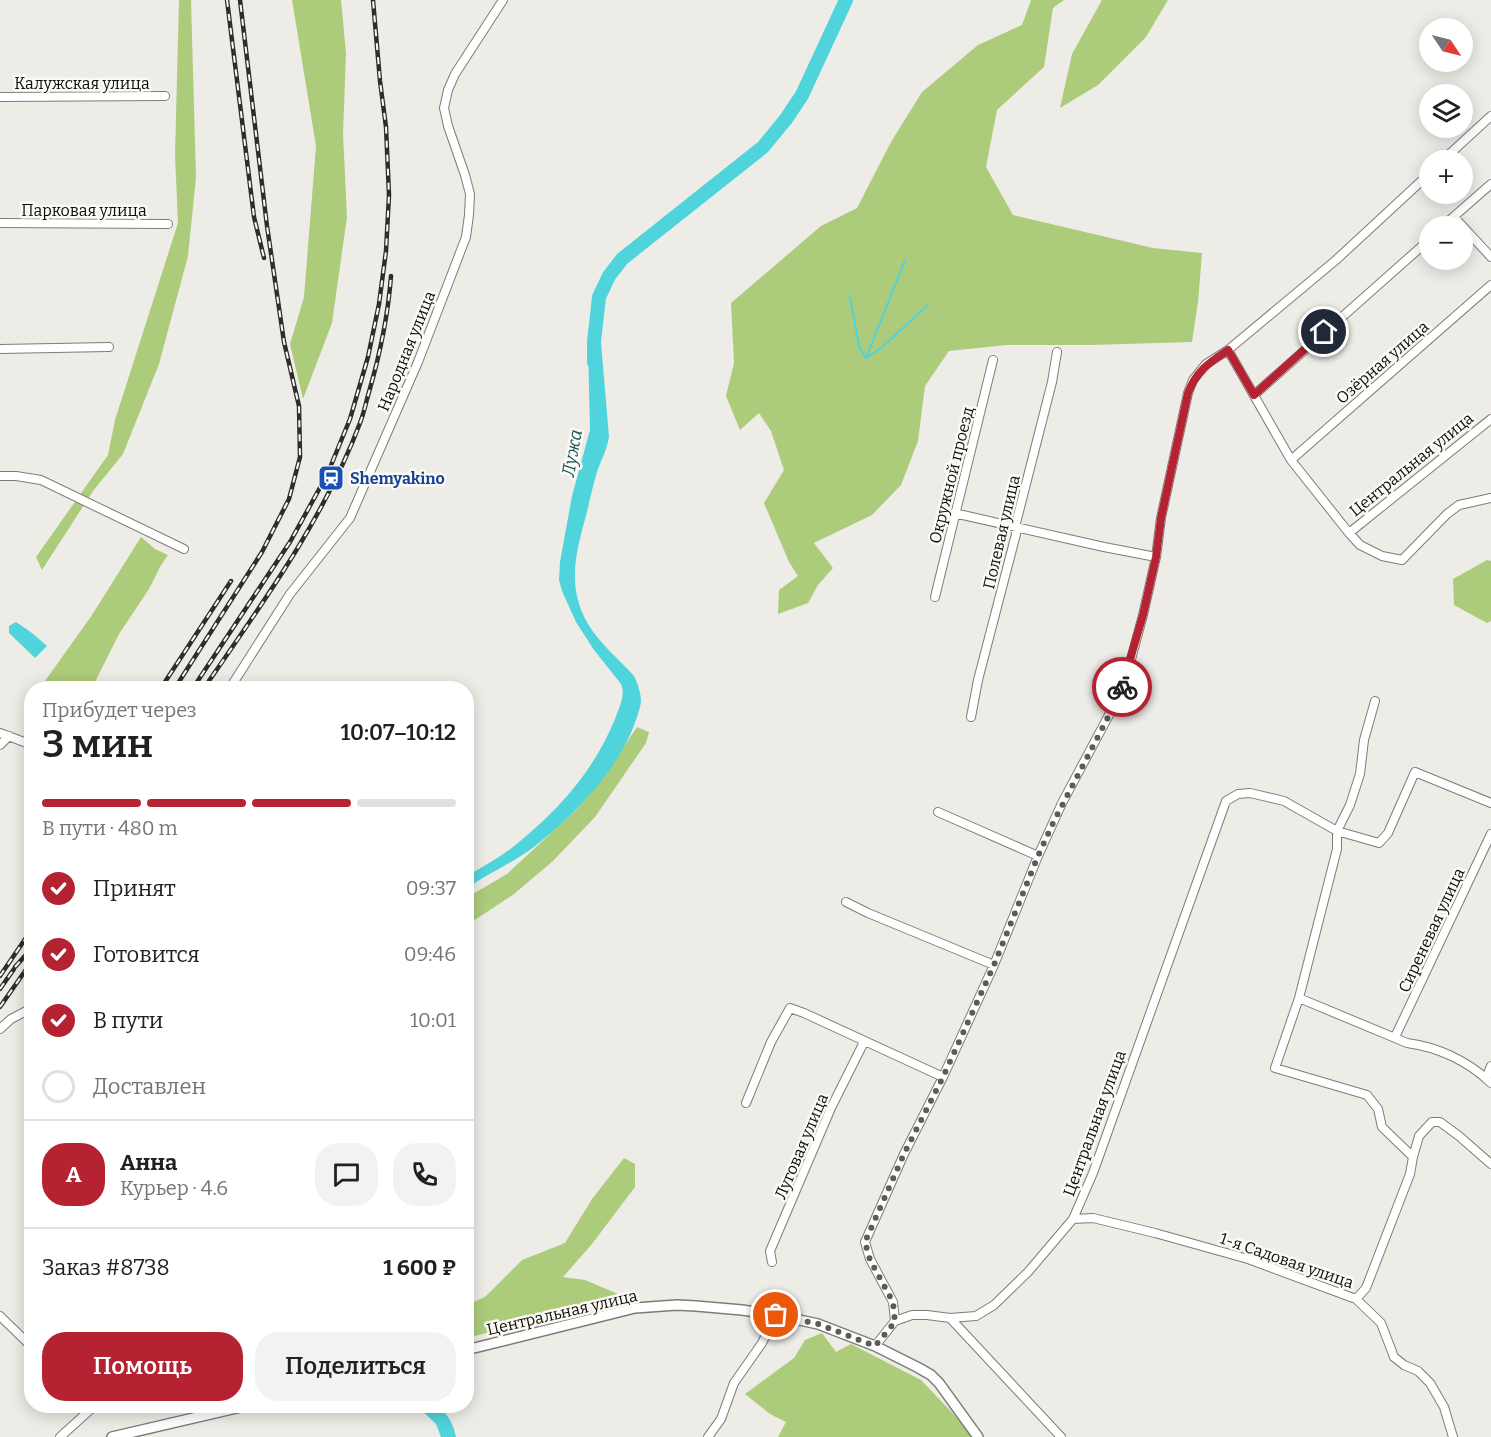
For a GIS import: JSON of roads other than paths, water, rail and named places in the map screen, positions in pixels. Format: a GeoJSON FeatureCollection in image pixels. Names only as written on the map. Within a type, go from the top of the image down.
{"type":"FeatureCollection","features":[{"type":"Feature","properties":{"kind":"street","name":"Народная улица"},"geometry":{"type":"LineString","coordinates":[[234,681],[290,594],[350,518],[418,363],[466,237],[469,215],[470,194],[444,108],[448,90],[455,74],[503,0]]}},
{"type":"Feature","properties":{"kind":"street","name":"Калужская улица"},"geometry":{"type":"LineString","coordinates":[[0,97],[165,96]]}},
{"type":"Feature","properties":{"kind":"street"},"geometry":{"type":"LineString","coordinates":[[1454,150],[1491,116]]}},
{"type":"Feature","properties":{"kind":"street"},"geometry":{"type":"LineString","coordinates":[[875,1346],[895,1322],[893,1302],[870,1260],[865,1242],[994,965],[1062,803],[1117,700],[1127,674],[1143,615],[1156,557],[1161,518],[1188,393],[1193,380],[1206,364],[1228,350],[1336,260],[1419,183]]}},
{"type":"Feature","properties":{"kind":"street"},"geometry":{"type":"LineString","coordinates":[[1455,216],[1491,184]]}},
{"type":"Feature","properties":{"kind":"street","name":"Парковая улица"},"geometry":{"type":"LineString","coordinates":[[0,223],[168,224]]}},
{"type":"Feature","properties":{"kind":"street"},"geometry":{"type":"LineString","coordinates":[[1473,238],[1491,257]]}},
{"type":"Feature","properties":{"kind":"street"},"geometry":{"type":"LineString","coordinates":[[1254,395],[1419,249]]}},
{"type":"Feature","properties":{"kind":"street","name":"Озёрная улица"},"geometry":{"type":"LineString","coordinates":[[1291,460],[1491,285]]}},
{"type":"Feature","properties":{"kind":"street"},"geometry":{"type":"LineString","coordinates":[[0,349],[109,347]]}},
{"type":"Feature","properties":{"kind":"street"},"geometry":{"type":"LineString","coordinates":[[1228,350],[1291,460],[1360,545],[1382,556],[1402,560],[1459,505],[1491,498]]}},
{"type":"Feature","properties":{"kind":"street","name":"Полевая улица"},"geometry":{"type":"LineString","coordinates":[[971,717],[978,680],[1052,382],[1057,352]]}},
{"type":"Feature","properties":{"kind":"street","name":"Окружной проезд"},"geometry":{"type":"LineString","coordinates":[[935,597],[993,360]]}},
{"type":"Feature","properties":{"kind":"street","name":"Центральная улица"},"geometry":{"type":"LineString","coordinates":[[1349,533],[1491,419]]}},
{"type":"Feature","properties":{"kind":"street"},"geometry":{"type":"LineString","coordinates":[[0,476],[41,480],[184,549]]}},
{"type":"Feature","properties":{"kind":"street"},"geometry":{"type":"LineString","coordinates":[[954,513],[1104,548],[1156,557]]}},
{"type":"Feature","properties":{"kind":"street"},"geometry":{"type":"LineString","coordinates":[[1375,701],[1364,740],[1360,774],[1350,805],[1336,831],[1337,849],[1299,998],[1275,1068],[1367,1095],[1378,1109],[1382,1127],[1413,1157]]}},
{"type":"Feature","properties":{"kind":"street"},"geometry":{"type":"LineString","coordinates":[[0,733],[24,742]]}},
{"type":"Feature","properties":{"kind":"street"},"geometry":{"type":"LineString","coordinates":[[0,745],[9,736]]}},
{"type":"Feature","properties":{"kind":"street"},"geometry":{"type":"LineString","coordinates":[[1336,831],[1379,843],[1388,833],[1415,771],[1491,802]]}},
{"type":"Feature","properties":{"kind":"street","name":"Центральная улица"},"geometry":{"type":"LineString","coordinates":[[895,1322],[912,1316],[950,1318],[976,1316],[994,1305],[1028,1272],[1073,1220],[1093,1173],[1226,801],[1238,794],[1250,793],[1284,801],[1336,831]]}},
{"type":"Feature","properties":{"kind":"street"},"geometry":{"type":"LineString","coordinates":[[938,812],[1038,856]]}},
{"type":"Feature","properties":{"kind":"street","name":"Сиреневая улица"},"geometry":{"type":"LineString","coordinates":[[1395,1037],[1491,834]]}},
{"type":"Feature","properties":{"kind":"street"},"geometry":{"type":"LineString","coordinates":[[846,902],[994,965]]}},
{"type":"Feature","properties":{"kind":"street"},"geometry":{"type":"LineString","coordinates":[[1299,998],[1407,1043],[1424,1045],[1455,1057],[1488,1080],[1491,1066]]}},
{"type":"Feature","properties":{"kind":"street"},"geometry":{"type":"LineString","coordinates":[[746,1102],[771,1042],[790,1008],[943,1077]]}},
{"type":"Feature","properties":{"kind":"street"},"geometry":{"type":"LineString","coordinates":[[0,1029],[11,1019],[24,1012]]}},
{"type":"Feature","properties":{"kind":"street","name":"Луговая улица"},"geometry":{"type":"LineString","coordinates":[[772,1262],[770,1251],[831,1108],[864,1042]]}},
{"type":"Feature","properties":{"kind":"street"},"geometry":{"type":"LineString","coordinates":[[1356,1299],[1366,1288],[1410,1174],[1419,1136],[1432,1122],[1440,1122],[1491,1164]]}},
{"type":"Feature","properties":{"kind":"street","name":"1-я Садовая улица"},"geometry":{"type":"LineString","coordinates":[[1073,1220],[1093,1218],[1176,1238],[1248,1259],[1356,1299],[1381,1323],[1394,1357],[1404,1365],[1418,1371],[1430,1383],[1443,1407],[1453,1437]]}},
{"type":"Feature","properties":{"kind":"street","name":"Центральная улица"},"geometry":{"type":"LineString","coordinates":[[474,1348],[635,1308],[687,1305],[776,1315],[818,1324],[875,1346],[931,1375],[978,1437]]}},
{"type":"Feature","properties":{"kind":"street"},"geometry":{"type":"LineString","coordinates":[[708,1437],[721,1419],[734,1383],[762,1343],[776,1315]]}},
{"type":"Feature","properties":{"kind":"street"},"geometry":{"type":"LineString","coordinates":[[0,1316],[24,1339]]}},
{"type":"Feature","properties":{"kind":"street"},"geometry":{"type":"LineString","coordinates":[[950,1318],[1061,1437]]}},
{"type":"Feature","properties":{"kind":"street"},"geometry":{"type":"LineString","coordinates":[[60,1437],[87,1413]]}},
{"type":"Feature","properties":{"kind":"street"},"geometry":{"type":"LineString","coordinates":[[112,1437],[215,1413]]}},
{"type":"Feature","properties":{"kind":"water"},"geometry":{"type":"Polygon","coordinates":[[[601,342],[609,437],[579,541],[575,569],[577,596],[588,624],[604,645],[634,676],[641,702],[628,739],[606,775],[592,792],[546,838],[515,860],[474,883],[474,872],[496,859],[529,834],[573,789],[606,738],[623,693],[621,684],[594,650],[576,622],[559,580],[572,496],[590,430],[588,346],[601,342]]]}},
{"type":"Feature","properties":{"kind":"water"},"geometry":{"type":"Polygon","coordinates":[[[16,622],[47,646],[35,658],[9,633],[9,626],[16,622]]]}},
{"type":"Feature","properties":{"kind":"water"},"geometry":{"type":"Polygon","coordinates":[[[424,1413],[445,1413],[456,1437],[441,1437],[436,1424],[424,1413]]]}},
{"type":"Feature","properties":{"kind":"waterway","name":"Лужа"},"geometry":{"type":"LineString","coordinates":[[594,362],[599,297],[609,276],[622,259],[763,147],[802,95],[846,0]]}},
{"type":"Feature","properties":{"kind":"waterway"},"geometry":{"type":"LineString","coordinates":[[850,297],[859,346],[866,358],[905,260]]}},
{"type":"Feature","properties":{"kind":"waterway"},"geometry":{"type":"LineString","coordinates":[[866,358],[881,348],[928,305]]}},
{"type":"Feature","properties":{"kind":"railway"},"geometry":{"type":"LineString","coordinates":[[227,0],[254,217],[264,258]]}},
{"type":"Feature","properties":{"kind":"railway"},"geometry":{"type":"LineString","coordinates":[[179,681],[262,552],[289,499],[300,457],[299,406],[284,342],[267,226],[240,0]]}},
{"type":"Feature","properties":{"kind":"railway"},"geometry":{"type":"LineString","coordinates":[[198,681],[290,542],[327,475],[350,419],[368,357],[379,304],[386,251],[389,195],[386,127],[373,0]]}},
{"type":"Feature","properties":{"kind":"railway"},"geometry":{"type":"LineString","coordinates":[[209,681],[290,560],[329,493],[345,459],[361,419],[377,363],[386,320],[391,276]]}},
{"type":"Feature","properties":{"kind":"railway"},"geometry":{"type":"LineString","coordinates":[[166,681],[231,581]]}},
{"type":"Feature","properties":{"kind":"railway"},"geometry":{"type":"LineString","coordinates":[[0,976],[24,941]]}},
{"type":"Feature","properties":{"kind":"railway"},"geometry":{"type":"LineString","coordinates":[[15,967],[24,957]]}},
{"type":"Feature","properties":{"kind":"railway"},"geometry":{"type":"LineString","coordinates":[[0,989],[14,969]]}},
{"type":"Feature","properties":{"kind":"railway"},"geometry":{"type":"LineString","coordinates":[[0,1007],[24,972]]}},
{"type":"Feature","properties":{"kind":"place","name":"Shemyakino"},"geometry":{"type":"Point","coordinates":[331,478]}}]}
